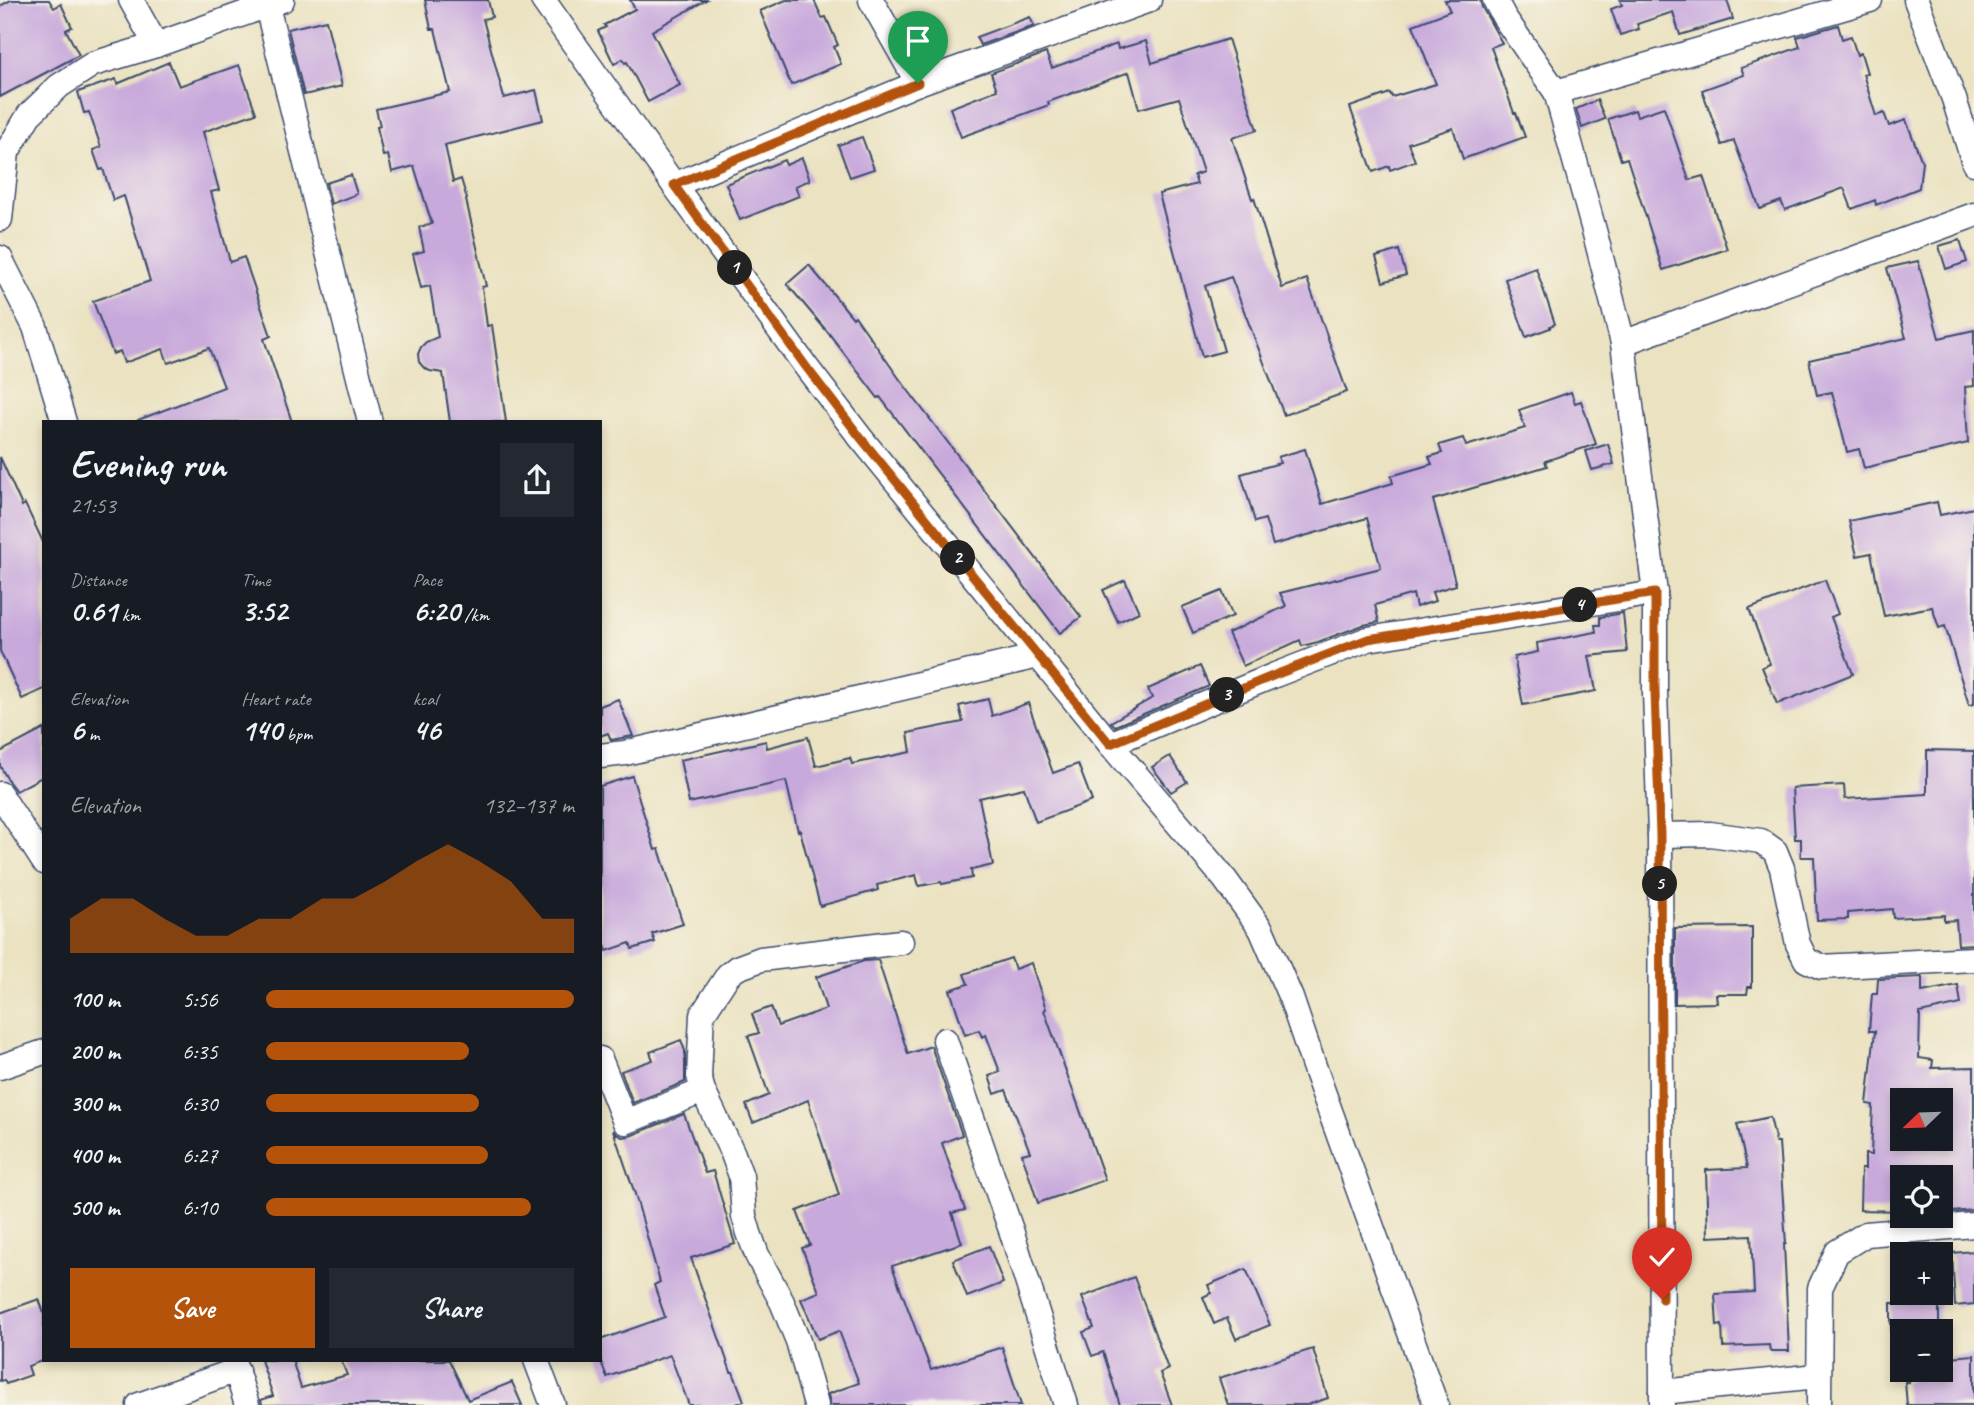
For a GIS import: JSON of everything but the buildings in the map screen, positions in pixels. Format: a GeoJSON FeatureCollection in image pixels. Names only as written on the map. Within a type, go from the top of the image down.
{"type":"FeatureCollection","features":[{"type":"Feature","properties":{"kind":"street"},"geometry":{"type":"LineString","coordinates":[[131,0],[156,45]]}},
{"type":"Feature","properties":{"kind":"street"},"geometry":{"type":"LineString","coordinates":[[543,0],[674,185],[852,427],[1110,744],[1224,878],[1261,929],[1291,998],[1436,1405]]}},
{"type":"Feature","properties":{"kind":"street"},"geometry":{"type":"LineString","coordinates":[[871,0],[918,83]]}},
{"type":"Feature","properties":{"kind":"street"},"geometry":{"type":"LineString","coordinates":[[674,185],[918,83],[1149,0]]}},
{"type":"Feature","properties":{"kind":"street"},"geometry":{"type":"LineString","coordinates":[[1495,0],[1504,18],[1556,92],[1623,343],[1655,593],[1660,835],[1662,1398],[1818,1376]]}},
{"type":"Feature","properties":{"kind":"street"},"geometry":{"type":"LineString","coordinates":[[1556,92],[1870,0]]}},
{"type":"Feature","properties":{"kind":"street"},"geometry":{"type":"LineString","coordinates":[[1916,0],[1954,99],[1974,163]]}},
{"type":"Feature","properties":{"kind":"street"},"geometry":{"type":"LineString","coordinates":[[0,219],[8,152],[29,115],[58,86],[93,64],[275,3],[370,420]]}},
{"type":"Feature","properties":{"kind":"street"},"geometry":{"type":"LineString","coordinates":[[1623,343],[1974,215]]}},
{"type":"Feature","properties":{"kind":"street"},"geometry":{"type":"LineString","coordinates":[[0,258],[35,327],[63,420]]}},
{"type":"Feature","properties":{"kind":"street"},"geometry":{"type":"LineString","coordinates":[[1110,744],[1368,639],[1655,593]]}},
{"type":"Feature","properties":{"kind":"street"},"geometry":{"type":"LineString","coordinates":[[602,756],[1038,656]]}},
{"type":"Feature","properties":{"kind":"street"},"geometry":{"type":"LineString","coordinates":[[0,794],[42,859]]}},
{"type":"Feature","properties":{"kind":"street"},"geometry":{"type":"LineString","coordinates":[[1660,835],[1710,834],[1761,841],[1775,851],[1782,868],[1798,944],[1806,960],[1821,967],[1974,959]]}},
{"type":"Feature","properties":{"kind":"street"},"geometry":{"type":"LineString","coordinates":[[816,1405],[798,1341],[749,1233],[744,1216],[741,1177],[733,1154],[703,1091],[699,1076],[702,1015],[728,975],[737,968],[761,959],[901,942]]}},
{"type":"Feature","properties":{"kind":"street"},"geometry":{"type":"LineString","coordinates":[[946,1040],[1012,1233],[1066,1405]]}},
{"type":"Feature","properties":{"kind":"street"},"geometry":{"type":"LineString","coordinates":[[0,1067],[42,1053]]}},
{"type":"Feature","properties":{"kind":"street"},"geometry":{"type":"LineString","coordinates":[[602,1064],[625,1122],[703,1091]]}},
{"type":"Feature","properties":{"kind":"street"},"geometry":{"type":"LineString","coordinates":[[1819,1405],[1820,1288],[1837,1252],[1866,1234],[1974,1226]]}},
{"type":"Feature","properties":{"kind":"street"},"geometry":{"type":"LineString","coordinates":[[537,1362],[553,1405]]}},
{"type":"Feature","properties":{"kind":"street"},"geometry":{"type":"LineString","coordinates":[[139,1405],[235,1365],[247,1405]]}},
{"type":"Feature","properties":{"kind":"route"},"geometry":{"type":"LineString","coordinates":[[918,83],[674,185],[860,437],[1110,744],[1368,639],[1655,593],[1660,835],[1662,1299]]}}]}
